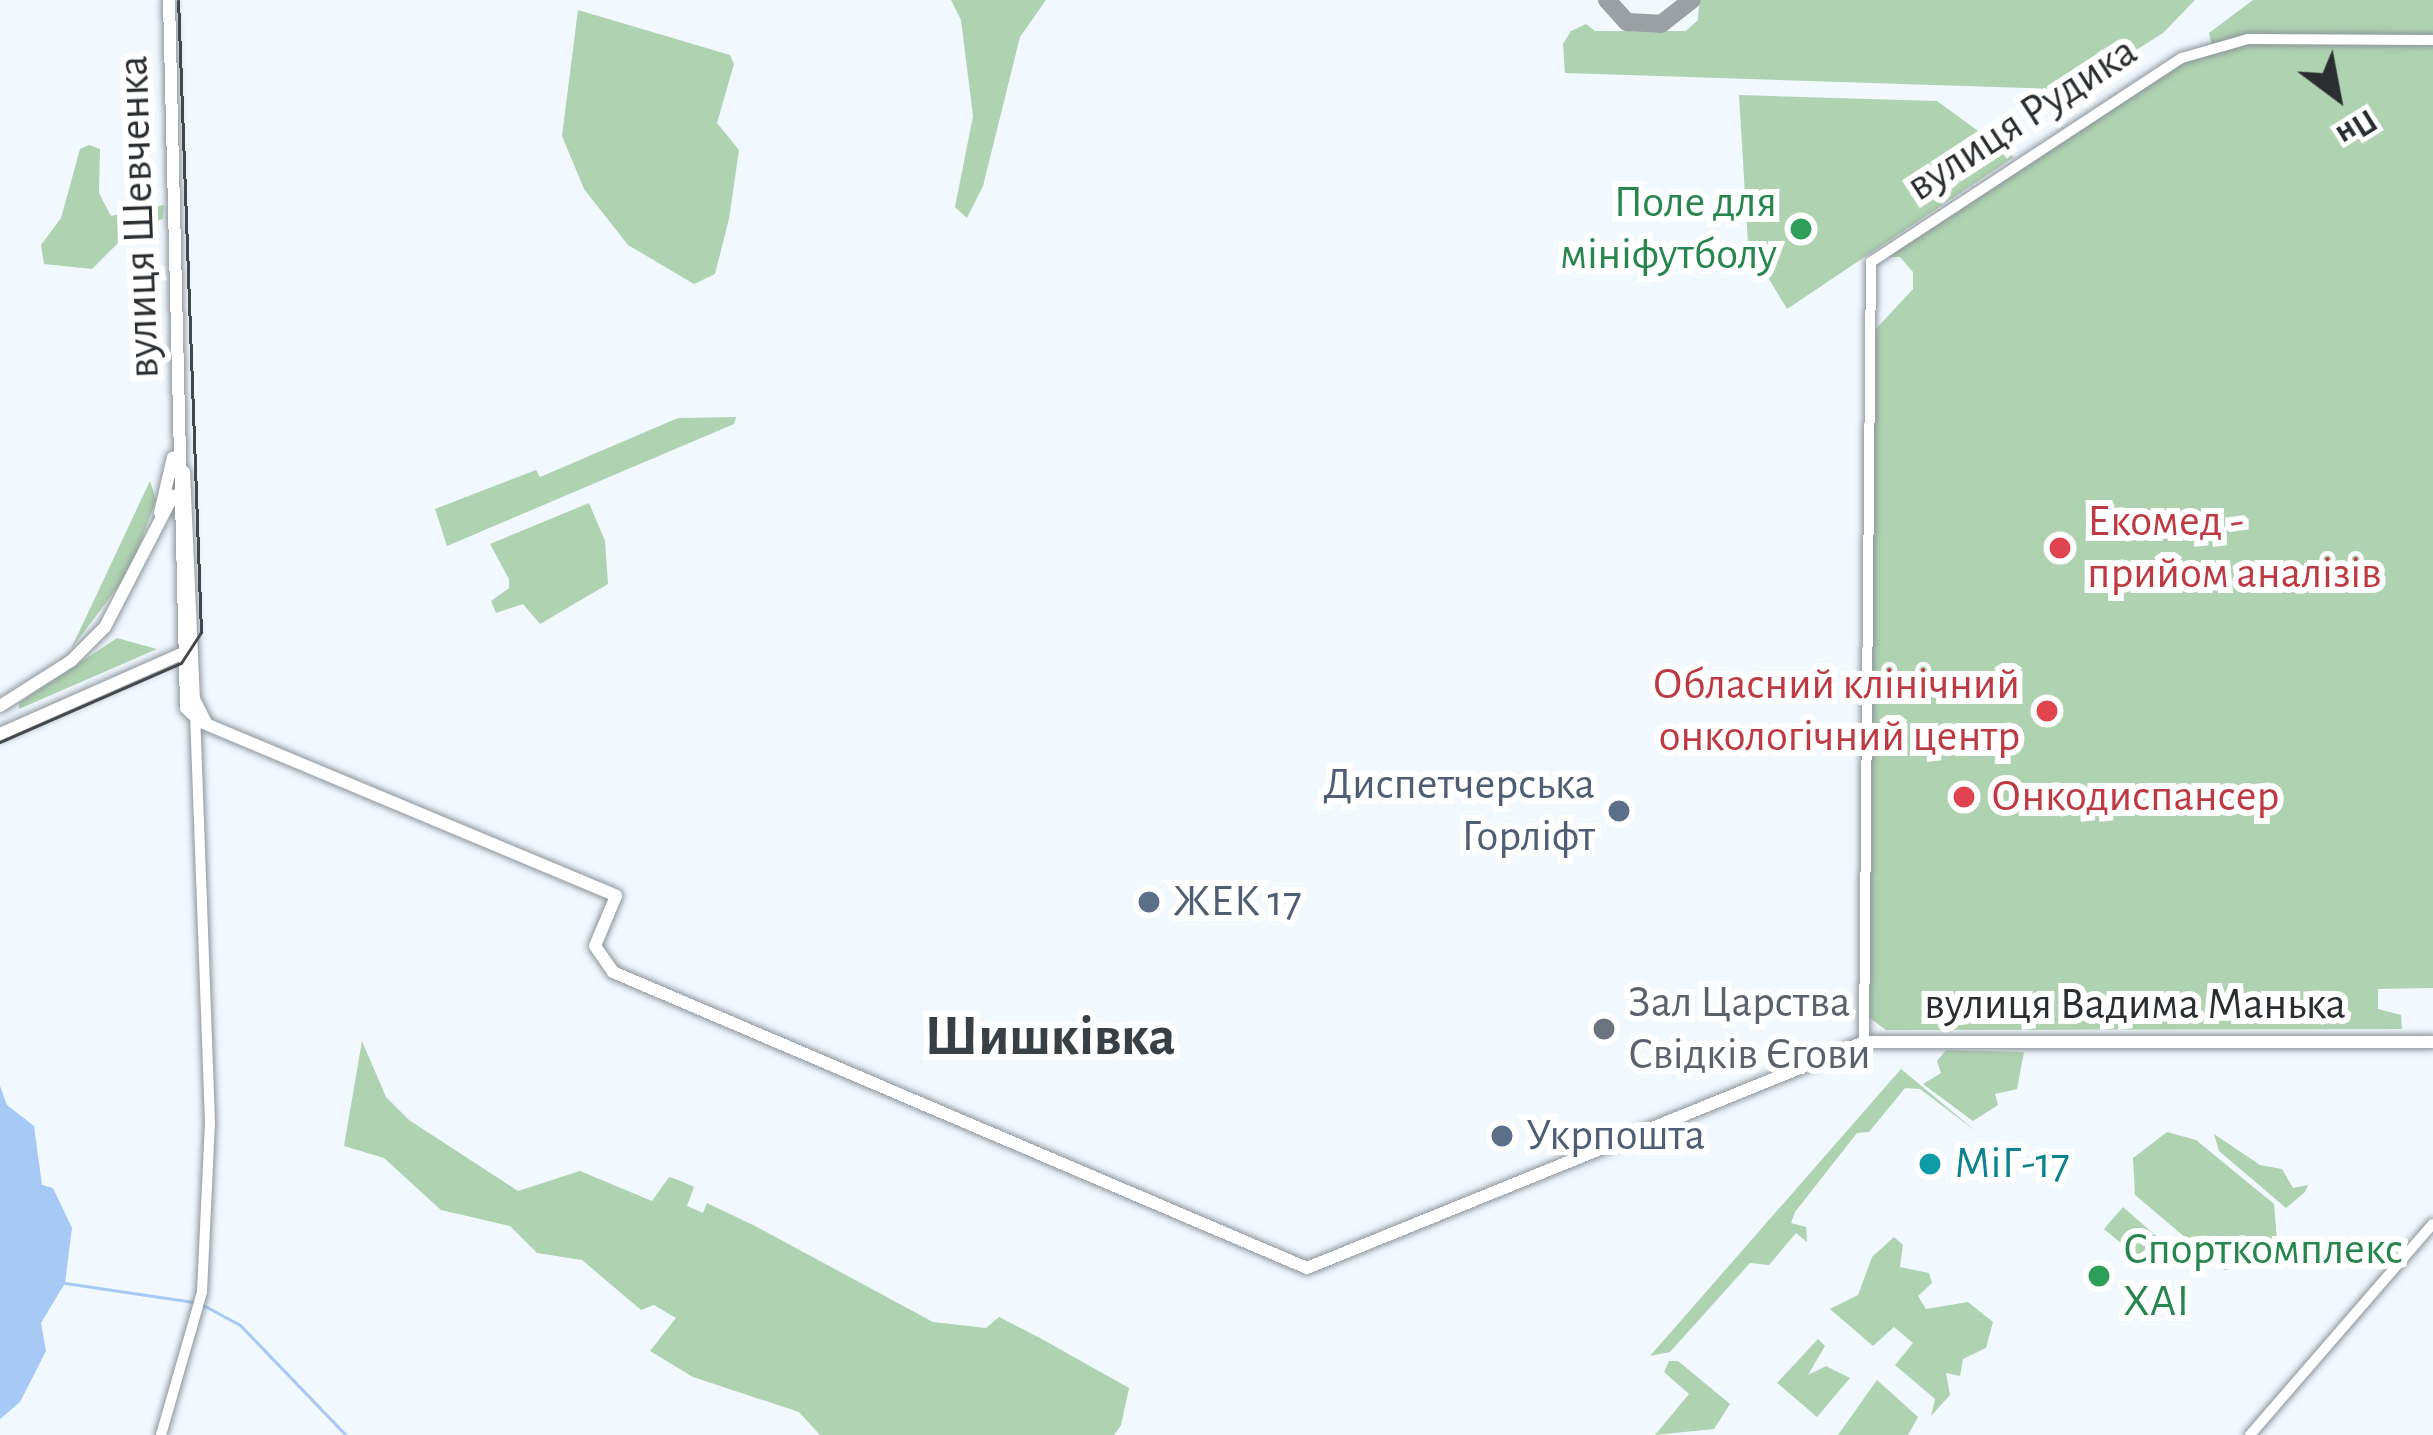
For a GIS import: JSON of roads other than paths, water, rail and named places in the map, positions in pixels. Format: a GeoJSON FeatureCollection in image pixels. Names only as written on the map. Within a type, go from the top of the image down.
{"type":"FeatureCollection","features":[{"type":"Feature","properties":{"kind":"main road","name":"вулиця Шевченка"},"geometry":{"type":"LineString","coordinates":[[169,0],[182,455],[176,524],[195,713]]}},
{"type":"Feature","properties":{"kind":"main road","name":"вулиця Шевченка"},"geometry":{"type":"LineString","coordinates":[[177,487],[180,433]]}},
{"type":"Feature","properties":{"kind":"main road"},"geometry":{"type":"LineString","coordinates":[[142,569],[180,433]]}},
{"type":"Feature","properties":{"kind":"main road"},"geometry":{"type":"LineString","coordinates":[[0,709],[93,642],[176,524],[182,455]]}},
{"type":"Feature","properties":{"kind":"main road"},"geometry":{"type":"LineString","coordinates":[[176,524],[177,487]]}},
{"type":"Feature","properties":{"kind":"main road"},"geometry":{"type":"LineString","coordinates":[[0,725],[188,652]]}},
{"type":"Feature","properties":{"kind":"main road"},"geometry":{"type":"LineString","coordinates":[[20,695],[16,708],[31,715]]}},
{"type":"Feature","properties":{"kind":"main road","name":"вулиця Вадима Манька"},"geometry":{"type":"LineString","coordinates":[[195,713],[208,725],[616,896],[596,946],[613,972],[1306,1268],[1864,1042],[2433,1042]]}},
{"type":"Feature","properties":{"kind":"main road"},"geometry":{"type":"LineString","coordinates":[[0,734],[31,715]]}},
{"type":"Feature","properties":{"kind":"street","name":"вулиця Рудика"},"geometry":{"type":"LineString","coordinates":[[1864,1042],[1871,262],[2182,58],[2248,39],[2433,40]]}},
{"type":"Feature","properties":{"kind":"street"},"geometry":{"type":"LineString","coordinates":[[161,1435],[202,1292],[211,1024],[195,713]]}},
{"type":"Feature","properties":{"kind":"street"},"geometry":{"type":"LineString","coordinates":[[2250,1435],[2433,1224]]}},
{"type":"Feature","properties":{"kind":"water"},"geometry":{"type":"Polygon","coordinates":[[[0,1086],[7,1105],[34,1126],[42,1185],[53,1188],[72,1228],[65,1283],[41,1323],[46,1351],[20,1402],[0,1419],[0,1086]]]}},
{"type":"Feature","properties":{"kind":"waterway"},"geometry":{"type":"LineString","coordinates":[[65,1283],[194,1302]]}},
{"type":"Feature","properties":{"kind":"waterway"},"geometry":{"type":"LineString","coordinates":[[203,1305],[240,1325],[346,1435]]}},
{"type":"Feature","properties":{"kind":"tram line"},"geometry":{"type":"LineString","coordinates":[[0,742],[181,663],[201,632],[178,0]]}},
{"type":"Feature","properties":{"kind":"place","name":"Поле для мініфутболу"},"geometry":{"type":"Point","coordinates":[1801,229]}},
{"type":"Feature","properties":{"kind":"place","name":"Екомед - прийом аналізів"},"geometry":{"type":"Point","coordinates":[2060,548]}},
{"type":"Feature","properties":{"kind":"place","name":"Обласний клінічний онкологічний центр"},"geometry":{"type":"Point","coordinates":[2047,711]}},
{"type":"Feature","properties":{"kind":"place","name":"Онкодиспансер"},"geometry":{"type":"Point","coordinates":[1964,797]}},
{"type":"Feature","properties":{"kind":"place","name":"Диспетчерська Горліфт"},"geometry":{"type":"Point","coordinates":[1619,811]}},
{"type":"Feature","properties":{"kind":"place","name":"ЖЕК 17"},"geometry":{"type":"Point","coordinates":[1149,902]}},
{"type":"Feature","properties":{"kind":"place","name":"Зал Царства Свідків Єгови"},"geometry":{"type":"Point","coordinates":[1604,1029]}},
{"type":"Feature","properties":{"kind":"place","name":"Укрпошта"},"geometry":{"type":"Point","coordinates":[1502,1136]}},
{"type":"Feature","properties":{"kind":"place","name":"МіГ-17"},"geometry":{"type":"Point","coordinates":[1930,1164]}},
{"type":"Feature","properties":{"kind":"place","name":"Спорткомплекс ХАІ"},"geometry":{"type":"Point","coordinates":[2099,1276]}},
{"type":"Feature","properties":{"kind":"district","name":"Шишківка"},"geometry":{"type":"Point","coordinates":[1050,1037]}}]}
